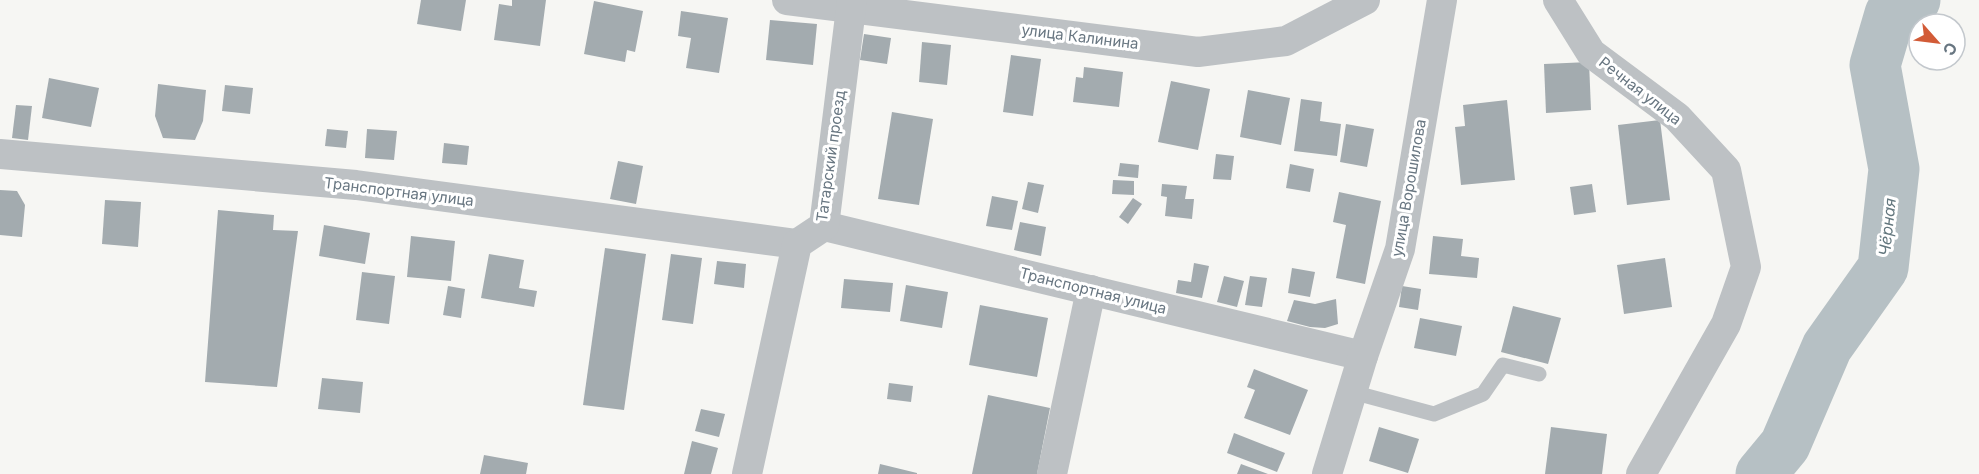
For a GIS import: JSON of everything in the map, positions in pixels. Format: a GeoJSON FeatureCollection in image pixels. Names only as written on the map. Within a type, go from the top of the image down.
{"type":"FeatureCollection","features":[{"type":"Feature","properties":{"kind":"street","name":"улица Калинина"},"geometry":{"type":"LineString","coordinates":[[787,0],[851,4],[1197,52],[1286,41],[1365,0]]}},
{"type":"Feature","properties":{"kind":"street","name":"улица Ворошилова"},"geometry":{"type":"LineString","coordinates":[[1327,474],[1363,356],[1400,249],[1442,0]]}},
{"type":"Feature","properties":{"kind":"street","name":"Речная улица"},"geometry":{"type":"LineString","coordinates":[[1558,0],[1591,53],[1677,117],[1726,170],[1746,267],[1726,324],[1641,474]]}},
{"type":"Feature","properties":{"kind":"street","name":"Татарский проезд"},"geometry":{"type":"LineString","coordinates":[[797,244],[824,226],[851,4]]}},
{"type":"Feature","properties":{"kind":"street","name":"Транспортная улица"},"geometry":{"type":"LineString","coordinates":[[0,154],[356,185],[797,244]]}},
{"type":"Feature","properties":{"kind":"street","name":"Транспортная улица"},"geometry":{"type":"LineString","coordinates":[[824,226],[1363,356]]}},
{"type":"Feature","properties":{"kind":"street"},"geometry":{"type":"LineString","coordinates":[[747,474],[797,244]]}},
{"type":"Feature","properties":{"kind":"street"},"geometry":{"type":"LineString","coordinates":[[1052,474],[1091,290]]}},
{"type":"Feature","properties":{"kind":"lane"},"geometry":{"type":"LineString","coordinates":[[1352,392],[1434,414],[1483,394],[1503,365],[1539,374]]}},
{"type":"Feature","properties":{"kind":"building"},"geometry":{"type":"Polygon","coordinates":[[[421,0],[466,0],[461,31],[417,24],[421,0]]]}},
{"type":"Feature","properties":{"kind":"building"},"geometry":{"type":"Polygon","coordinates":[[[512,0],[546,0],[540,46],[494,40],[499,4],[512,6],[512,0]]]}},
{"type":"Feature","properties":{"kind":"building"},"geometry":{"type":"Polygon","coordinates":[[[594,1],[643,11],[635,52],[627,50],[625,62],[584,54],[594,1]]]}},
{"type":"Feature","properties":{"kind":"building"},"geometry":{"type":"Polygon","coordinates":[[[681,11],[728,18],[719,73],[686,68],[691,38],[678,36],[681,11]]]}},
{"type":"Feature","properties":{"kind":"building"},"geometry":{"type":"Polygon","coordinates":[[[770,20],[817,24],[813,65],[766,60],[770,20]]]}},
{"type":"Feature","properties":{"kind":"building"},"geometry":{"type":"Polygon","coordinates":[[[864,34],[891,38],[887,64],[860,60],[864,34]]]}},
{"type":"Feature","properties":{"kind":"building"},"geometry":{"type":"Polygon","coordinates":[[[922,42],[951,45],[947,85],[919,82],[922,42]]]}},
{"type":"Feature","properties":{"kind":"building"},"geometry":{"type":"Polygon","coordinates":[[[1011,55],[1041,59],[1033,116],[1003,112],[1011,55]]]}},
{"type":"Feature","properties":{"kind":"building"},"geometry":{"type":"Polygon","coordinates":[[[1589,62],[1591,110],[1546,113],[1544,64],[1589,62]]]}},
{"type":"Feature","properties":{"kind":"building"},"geometry":{"type":"Polygon","coordinates":[[[1084,67],[1123,72],[1119,107],[1073,102],[1076,77],[1083,78],[1084,67]]]}},
{"type":"Feature","properties":{"kind":"building"},"geometry":{"type":"Polygon","coordinates":[[[49,78],[99,88],[91,127],[42,118],[49,78]]]}},
{"type":"Feature","properties":{"kind":"building"},"geometry":{"type":"Polygon","coordinates":[[[1171,81],[1210,89],[1198,150],[1158,142],[1171,81]]]}},
{"type":"Feature","properties":{"kind":"building"},"geometry":{"type":"Polygon","coordinates":[[[158,84],[206,90],[203,121],[195,140],[163,138],[155,116],[158,84]]]}},
{"type":"Feature","properties":{"kind":"building"},"geometry":{"type":"Polygon","coordinates":[[[225,85],[253,88],[250,114],[222,111],[225,85]]]}},
{"type":"Feature","properties":{"kind":"building"},"geometry":{"type":"Polygon","coordinates":[[[1248,90],[1290,98],[1281,145],[1240,137],[1248,90]]]}},
{"type":"Feature","properties":{"kind":"building"},"geometry":{"type":"Polygon","coordinates":[[[1301,99],[1322,102],[1320,121],[1341,124],[1337,156],[1294,151],[1301,99]]]}},
{"type":"Feature","properties":{"kind":"building"},"geometry":{"type":"Polygon","coordinates":[[[1507,100],[1515,180],[1461,185],[1455,127],[1465,126],[1463,105],[1507,100]]]}},
{"type":"Feature","properties":{"kind":"building"},"geometry":{"type":"Polygon","coordinates":[[[16,105],[32,106],[28,140],[12,138],[16,105]]]}},
{"type":"Feature","properties":{"kind":"building"},"geometry":{"type":"Polygon","coordinates":[[[892,112],[933,119],[919,205],[878,199],[892,112]]]}},
{"type":"Feature","properties":{"kind":"building"},"geometry":{"type":"Polygon","coordinates":[[[1660,120],[1670,200],[1627,205],[1618,125],[1660,120]]]}},
{"type":"Feature","properties":{"kind":"building"},"geometry":{"type":"Polygon","coordinates":[[[1346,124],[1374,129],[1367,167],[1340,162],[1346,124]]]}},
{"type":"Feature","properties":{"kind":"building"},"geometry":{"type":"Polygon","coordinates":[[[327,129],[348,131],[346,148],[325,146],[327,129]]]}},
{"type":"Feature","properties":{"kind":"building"},"geometry":{"type":"Polygon","coordinates":[[[367,129],[397,131],[394,160],[365,158],[367,129]]]}},
{"type":"Feature","properties":{"kind":"building"},"geometry":{"type":"Polygon","coordinates":[[[444,143],[469,146],[467,165],[442,163],[444,143]]]}},
{"type":"Feature","properties":{"kind":"building"},"geometry":{"type":"Polygon","coordinates":[[[1216,154],[1234,156],[1231,180],[1213,179],[1216,154]]]}},
{"type":"Feature","properties":{"kind":"building"},"geometry":{"type":"Polygon","coordinates":[[[618,161],[643,166],[636,204],[610,199],[618,161]]]}},
{"type":"Feature","properties":{"kind":"building"},"geometry":{"type":"Polygon","coordinates":[[[1120,163],[1139,165],[1138,178],[1118,176],[1120,163]]]}},
{"type":"Feature","properties":{"kind":"building"},"geometry":{"type":"Polygon","coordinates":[[[1290,164],[1314,169],[1310,192],[1286,188],[1290,164]]]}},
{"type":"Feature","properties":{"kind":"building"},"geometry":{"type":"Polygon","coordinates":[[[1113,180],[1134,181],[1134,195],[1112,194],[1113,180]]]}},
{"type":"Feature","properties":{"kind":"building"},"geometry":{"type":"Polygon","coordinates":[[[1028,182],[1044,185],[1038,213],[1022,209],[1028,182]]]}},
{"type":"Feature","properties":{"kind":"building"},"geometry":{"type":"Polygon","coordinates":[[[1162,184],[1187,186],[1185,199],[1194,199],[1192,219],[1165,216],[1167,197],[1161,196],[1162,184]]]}},
{"type":"Feature","properties":{"kind":"building"},"geometry":{"type":"Polygon","coordinates":[[[1592,184],[1596,212],[1574,215],[1570,187],[1592,184]]]}},
{"type":"Feature","properties":{"kind":"building"},"geometry":{"type":"Polygon","coordinates":[[[0,190],[17,191],[25,205],[22,237],[0,235],[0,190]]]}},
{"type":"Feature","properties":{"kind":"building"},"geometry":{"type":"Polygon","coordinates":[[[1339,192],[1381,201],[1365,284],[1336,278],[1346,225],[1333,222],[1339,192]]]}},
{"type":"Feature","properties":{"kind":"building"},"geometry":{"type":"Polygon","coordinates":[[[992,196],[1018,201],[1012,230],[986,226],[992,196]]]}},
{"type":"Feature","properties":{"kind":"building"},"geometry":{"type":"Polygon","coordinates":[[[1133,198],[1142,204],[1128,224],[1119,217],[1133,198]]]}},
{"type":"Feature","properties":{"kind":"building"},"geometry":{"type":"Polygon","coordinates":[[[105,200],[141,202],[138,247],[102,244],[105,200]]]}},
{"type":"Feature","properties":{"kind":"building"},"geometry":{"type":"Polygon","coordinates":[[[218,210],[274,215],[273,230],[298,231],[277,387],[205,382],[218,210]]]}},
{"type":"Feature","properties":{"kind":"building"},"geometry":{"type":"Polygon","coordinates":[[[1020,222],[1046,227],[1041,256],[1014,250],[1020,222]]]}},
{"type":"Feature","properties":{"kind":"building"},"geometry":{"type":"Polygon","coordinates":[[[324,225],[370,233],[365,264],[319,256],[324,225]]]}},
{"type":"Feature","properties":{"kind":"building"},"geometry":{"type":"Polygon","coordinates":[[[411,236],[455,241],[451,281],[407,277],[411,236]]]}},
{"type":"Feature","properties":{"kind":"building"},"geometry":{"type":"Polygon","coordinates":[[[1433,236],[1463,239],[1461,256],[1479,258],[1477,278],[1429,274],[1433,236]]]}},
{"type":"Feature","properties":{"kind":"building"},"geometry":{"type":"Polygon","coordinates":[[[605,248],[646,254],[624,410],[583,405],[605,248]]]}},
{"type":"Feature","properties":{"kind":"building"},"geometry":{"type":"Polygon","coordinates":[[[489,254],[524,260],[519,288],[537,291],[534,307],[481,298],[489,254]]]}},
{"type":"Feature","properties":{"kind":"building"},"geometry":{"type":"Polygon","coordinates":[[[671,254],[702,258],[693,324],[662,320],[671,254]]]}},
{"type":"Feature","properties":{"kind":"building"},"geometry":{"type":"Polygon","coordinates":[[[1665,258],[1672,307],[1624,314],[1617,265],[1665,258]]]}},
{"type":"Feature","properties":{"kind":"building"},"geometry":{"type":"Polygon","coordinates":[[[717,261],[746,264],[744,288],[714,284],[717,261]]]}},
{"type":"Feature","properties":{"kind":"building"},"geometry":{"type":"Polygon","coordinates":[[[1194,263],[1209,266],[1202,298],[1176,293],[1178,280],[1191,282],[1194,263]]]}},
{"type":"Feature","properties":{"kind":"building"},"geometry":{"type":"Polygon","coordinates":[[[1292,268],[1315,272],[1310,297],[1288,293],[1292,268]]]}},
{"type":"Feature","properties":{"kind":"building"},"geometry":{"type":"Polygon","coordinates":[[[362,272],[395,276],[389,324],[356,320],[362,272]]]}},
{"type":"Feature","properties":{"kind":"building"},"geometry":{"type":"Polygon","coordinates":[[[1224,276],[1244,281],[1237,307],[1217,302],[1224,276]]]}},
{"type":"Feature","properties":{"kind":"building"},"geometry":{"type":"Polygon","coordinates":[[[1250,276],[1267,278],[1262,307],[1245,305],[1250,276]]]}},
{"type":"Feature","properties":{"kind":"building"},"geometry":{"type":"Polygon","coordinates":[[[844,279],[893,283],[890,312],[841,308],[844,279]]]}},
{"type":"Feature","properties":{"kind":"building"},"geometry":{"type":"Polygon","coordinates":[[[906,285],[948,292],[942,328],[900,321],[906,285]]]}},
{"type":"Feature","properties":{"kind":"building"},"geometry":{"type":"Polygon","coordinates":[[[448,286],[465,289],[461,318],[443,315],[448,286]]]}},
{"type":"Feature","properties":{"kind":"building"},"geometry":{"type":"Polygon","coordinates":[[[1402,286],[1421,289],[1418,310],[1399,307],[1402,286]]]}},
{"type":"Feature","properties":{"kind":"building"},"geometry":{"type":"Polygon","coordinates":[[[1336,299],[1338,324],[1325,328],[1287,321],[1294,300],[1315,304],[1336,299]]]}},
{"type":"Feature","properties":{"kind":"building"},"geometry":{"type":"Polygon","coordinates":[[[980,305],[1048,318],[1037,377],[969,365],[980,305]]]}},
{"type":"Feature","properties":{"kind":"building"},"geometry":{"type":"Polygon","coordinates":[[[1513,306],[1561,318],[1548,364],[1501,352],[1513,306]]]}},
{"type":"Feature","properties":{"kind":"building"},"geometry":{"type":"Polygon","coordinates":[[[1420,318],[1462,326],[1456,356],[1414,348],[1420,318]]]}},
{"type":"Feature","properties":{"kind":"building"},"geometry":{"type":"Polygon","coordinates":[[[1254,369],[1308,390],[1290,435],[1244,418],[1255,390],[1247,387],[1254,369]]]}},
{"type":"Feature","properties":{"kind":"building"},"geometry":{"type":"Polygon","coordinates":[[[322,378],[363,382],[360,413],[318,409],[322,378]]]}},
{"type":"Feature","properties":{"kind":"building"},"geometry":{"type":"Polygon","coordinates":[[[889,383],[913,386],[911,402],[887,399],[889,383]]]}},
{"type":"Feature","properties":{"kind":"building"},"geometry":{"type":"Polygon","coordinates":[[[988,395],[1050,408],[1037,474],[972,474],[988,395]]]}},
{"type":"Feature","properties":{"kind":"building"},"geometry":{"type":"Polygon","coordinates":[[[701,409],[725,414],[719,437],[695,431],[701,409]]]}},
{"type":"Feature","properties":{"kind":"building"},"geometry":{"type":"Polygon","coordinates":[[[1379,427],[1419,439],[1408,473],[1369,461],[1379,427]]]}},
{"type":"Feature","properties":{"kind":"building"},"geometry":{"type":"Polygon","coordinates":[[[1551,427],[1607,434],[1602,474],[1545,474],[1551,427]]]}},
{"type":"Feature","properties":{"kind":"building"},"geometry":{"type":"Polygon","coordinates":[[[1234,433],[1285,453],[1277,472],[1227,453],[1234,433]]]}},
{"type":"Feature","properties":{"kind":"building"},"geometry":{"type":"Polygon","coordinates":[[[692,441],[718,448],[711,474],[684,474],[692,441]]]}},
{"type":"Feature","properties":{"kind":"building"},"geometry":{"type":"Polygon","coordinates":[[[484,455],[528,463],[526,474],[480,474],[484,455]]]}},
{"type":"Feature","properties":{"kind":"building"},"geometry":{"type":"Polygon","coordinates":[[[880,464],[917,473],[917,474],[878,474],[880,464]]]}},
{"type":"Feature","properties":{"kind":"building"},"geometry":{"type":"Polygon","coordinates":[[[1241,464],[1268,474],[1237,474],[1241,464]]]}},
{"type":"Feature","properties":{"kind":"waterway","name":"Чёрная"},"geometry":{"type":"LineString","coordinates":[[1761,474],[1785,445],[1827,347],[1883,268],[1894,169],[1875,65],[1890,14],[1915,0]]}}]}
